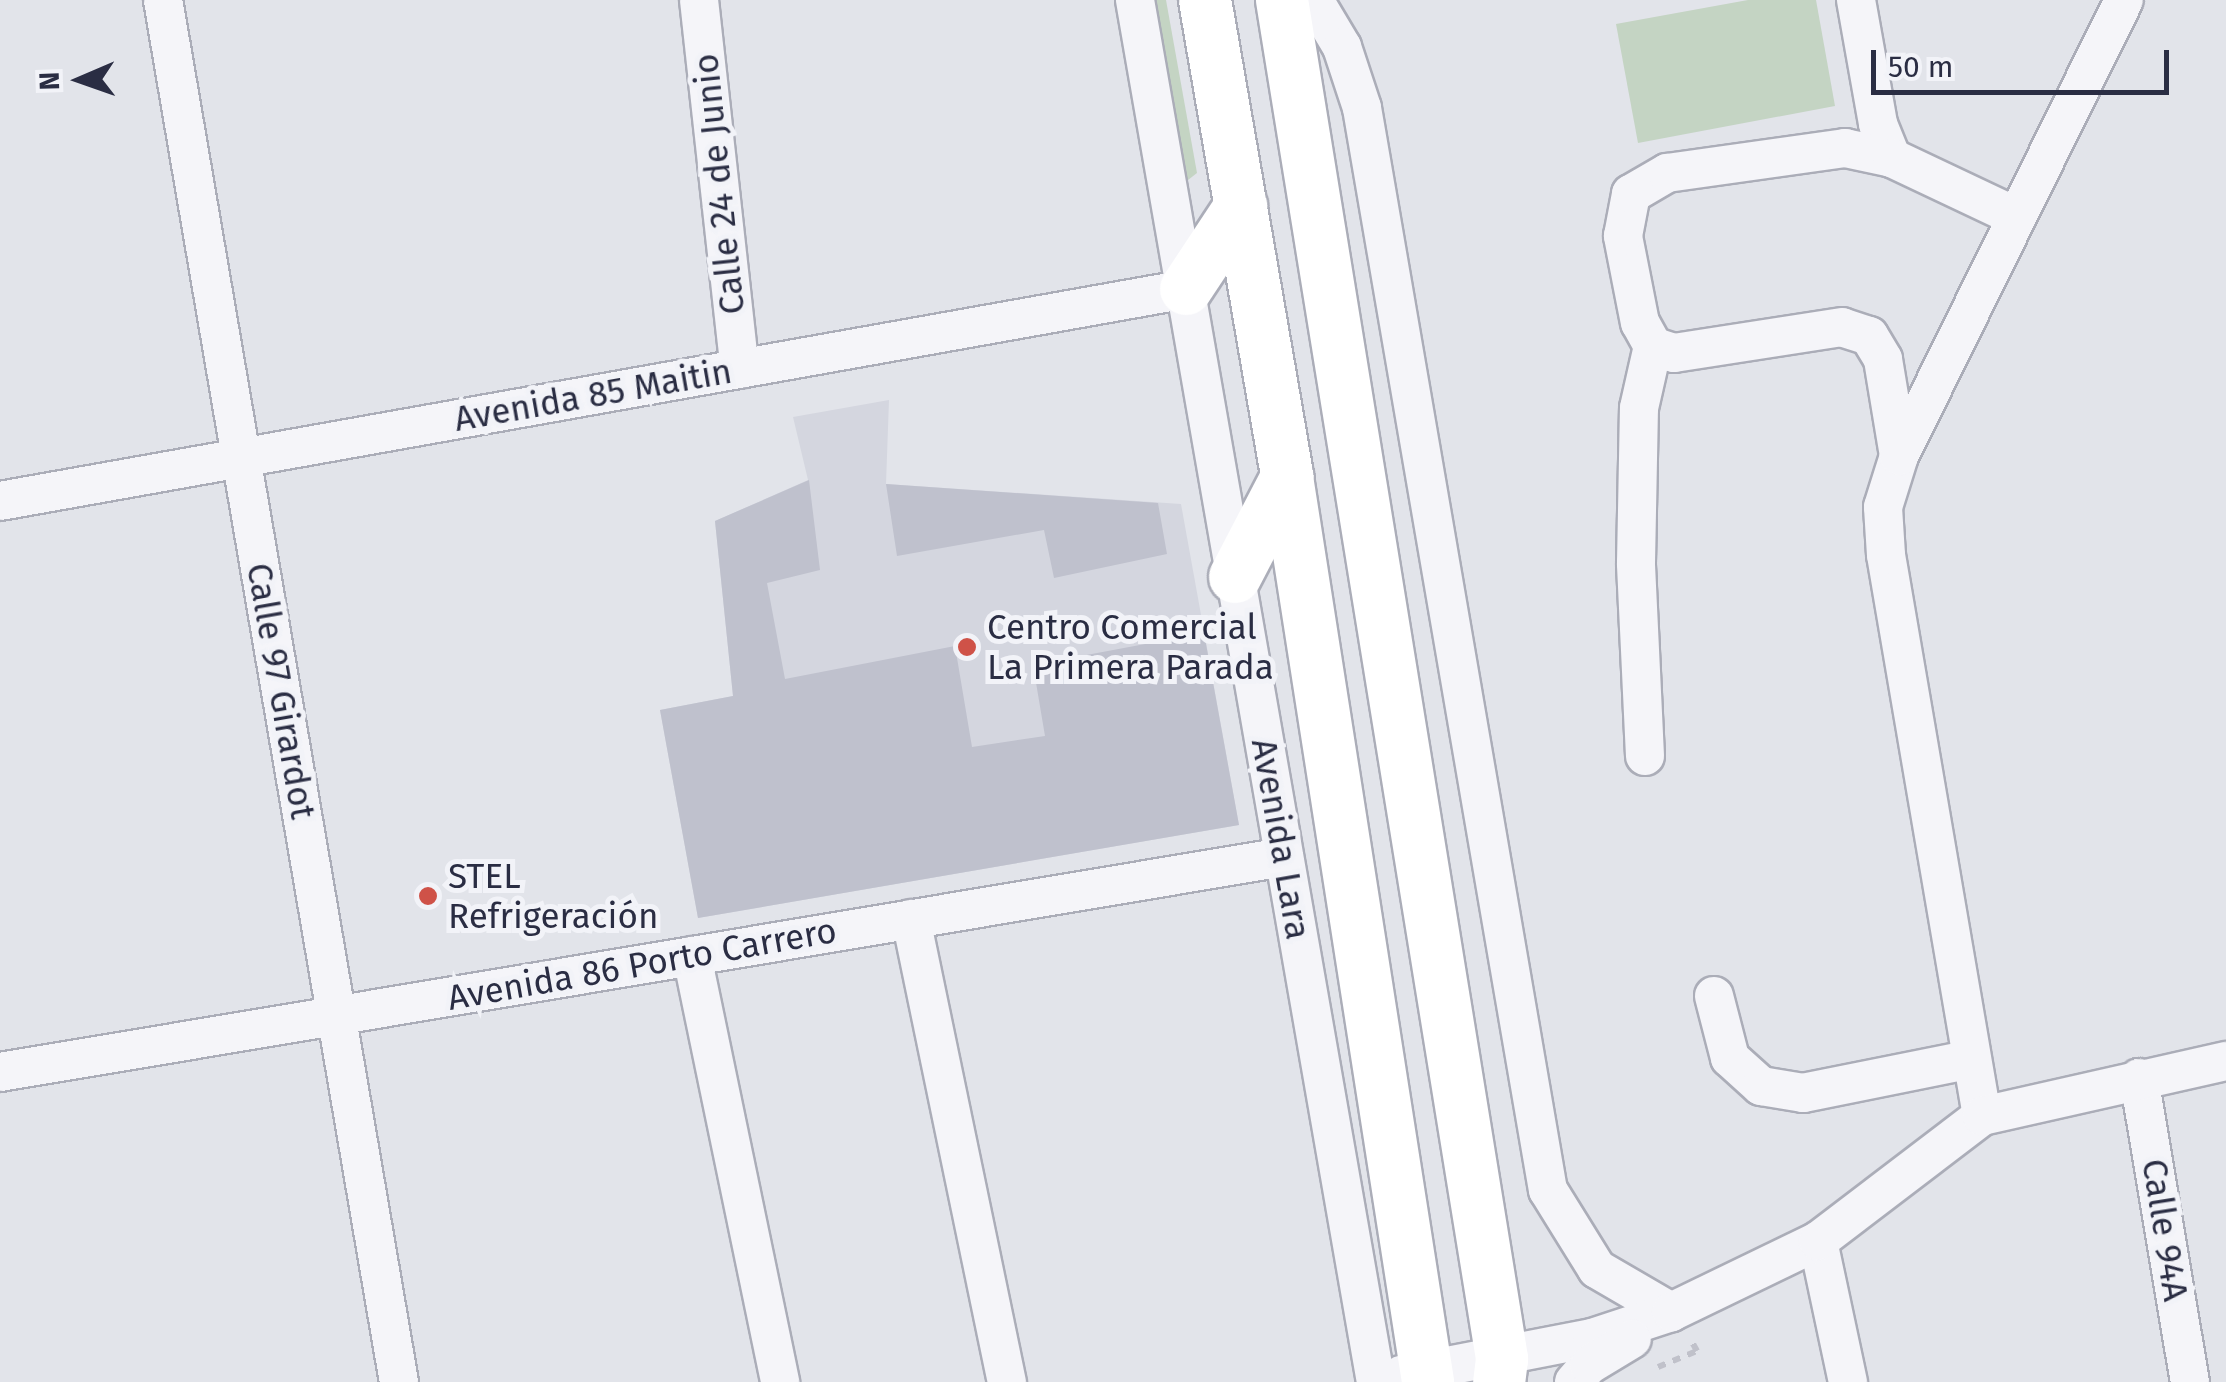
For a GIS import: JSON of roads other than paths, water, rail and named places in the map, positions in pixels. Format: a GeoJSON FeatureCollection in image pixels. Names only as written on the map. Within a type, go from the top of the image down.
{"type":"FeatureCollection","features":[{"type":"Feature","properties":{"kind":"street","name":"Calle 97 Girardot"},"geometry":{"type":"LineString","coordinates":[[163,0],[399,1382]]}},
{"type":"Feature","properties":{"kind":"street","name":"Calle 24 de Junio"},"geometry":{"type":"LineString","coordinates":[[699,0],[740,368]]}},
{"type":"Feature","properties":{"kind":"street","name":"Avenida Lara"},"geometry":{"type":"LineString","coordinates":[[1135,0],[1284,858],[1391,1379]]}},
{"type":"Feature","properties":{"kind":"street","name":"Avenida Lara"},"geometry":{"type":"LineString","coordinates":[[1205,0],[1287,477],[1391,1379]]}},
{"type":"Feature","properties":{"kind":"street"},"geometry":{"type":"LineString","coordinates":[[1282,0],[1506,1374]]}},
{"type":"Feature","properties":{"kind":"street"},"geometry":{"type":"LineString","coordinates":[[1314,0],[1342,48],[1362,108],[1548,1190],[1597,1269],[1671,1312]]}},
{"type":"Feature","properties":{"kind":"street"},"geometry":{"type":"LineString","coordinates":[[1856,0],[1878,124],[1892,158]]}},
{"type":"Feature","properties":{"kind":"street"},"geometry":{"type":"LineString","coordinates":[[1982,1116],[1886,555],[1883,507],[1899,456],[2124,0]]}},
{"type":"Feature","properties":{"kind":"street"},"geometry":{"type":"LineString","coordinates":[[1645,756],[1636,563],[1639,427],[1653,346],[1640,323],[1623,236],[1631,194],[1667,174],[1845,148],[1892,158],[2017,217]]}},
{"type":"Feature","properties":{"kind":"street"},"geometry":{"type":"LineString","coordinates":[[1186,289],[1241,206]]}},
{"type":"Feature","properties":{"kind":"street","name":"Avenida 85 Maitin"},"geometry":{"type":"LineString","coordinates":[[0,500],[1186,289]]}},
{"type":"Feature","properties":{"kind":"street"},"geometry":{"type":"LineString","coordinates":[[1653,346],[1674,353],[1842,327],[1869,336],[1883,359],[1899,456]]}},
{"type":"Feature","properties":{"kind":"street"},"geometry":{"type":"LineString","coordinates":[[1235,577],[1287,477]]}},
{"type":"Feature","properties":{"kind":"street","name":"Avenida 86 Porto Carrero"},"geometry":{"type":"LineString","coordinates":[[0,1072],[1284,858]]}},
{"type":"Feature","properties":{"kind":"street"},"geometry":{"type":"LineString","coordinates":[[912,919],[1007,1382]]}},
{"type":"Feature","properties":{"kind":"street"},"geometry":{"type":"LineString","coordinates":[[692,956],[780,1382]]}},
{"type":"Feature","properties":{"kind":"street"},"geometry":{"type":"LineString","coordinates":[[1714,996],[1730,1058],[1761,1086],[1804,1092],[1972,1059]]}},
{"type":"Feature","properties":{"kind":"street"},"geometry":{"type":"LineString","coordinates":[[1574,1382],[1590,1365],[1671,1312],[1818,1240],[1982,1116],[2226,1061]]}},
{"type":"Feature","properties":{"kind":"street","name":"Calle 94A"},"geometry":{"type":"LineString","coordinates":[[2140,1078],[2190,1382]]}},
{"type":"Feature","properties":{"kind":"street"},"geometry":{"type":"LineString","coordinates":[[1818,1240],[1848,1382]]}},
{"type":"Feature","properties":{"kind":"street"},"geometry":{"type":"LineString","coordinates":[[1391,1379],[1506,1374],[1592,1338],[1671,1312]]}},
{"type":"Feature","properties":{"kind":"place","name":"Centro Comercial La Primera Parada"},"geometry":{"type":"Point","coordinates":[967,647]}},
{"type":"Feature","properties":{"kind":"place","name":"STEL Refrigeración"},"geometry":{"type":"Point","coordinates":[428,896]}}]}
